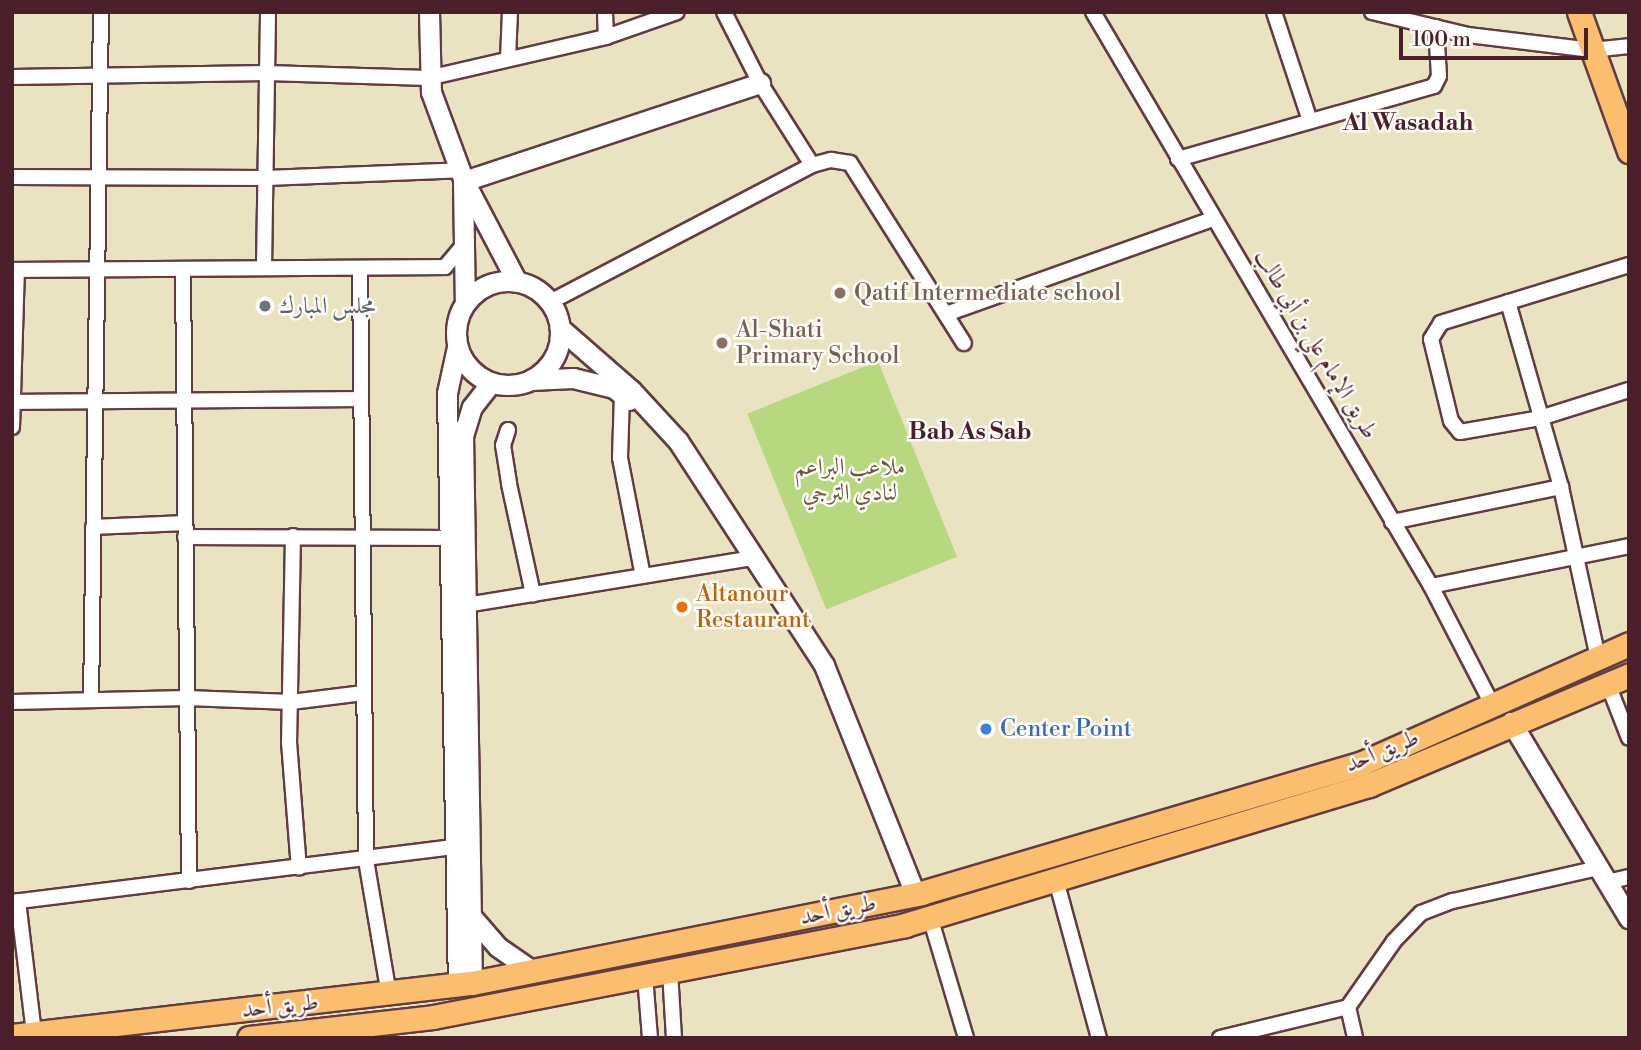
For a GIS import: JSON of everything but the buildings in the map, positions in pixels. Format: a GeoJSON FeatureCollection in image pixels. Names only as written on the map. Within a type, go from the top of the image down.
{"type":"FeatureCollection","features":[{"type":"Feature","properties":{"kind":"main road"},"geometry":{"type":"LineString","coordinates":[[1579,12],[1629,151]]}},
{"type":"Feature","properties":{"kind":"main road","name":"طريق أحد"},"geometry":{"type":"LineString","coordinates":[[23,1035],[465,984],[915,894],[1362,763],[1629,644]]}},
{"type":"Feature","properties":{"kind":"main road","name":"طريق أحد"},"geometry":{"type":"LineString","coordinates":[[249,1038],[433,1017],[930,917],[1369,785],[1511,722],[1629,675]]}},
{"type":"Feature","properties":{"kind":"street"},"geometry":{"type":"LineString","coordinates":[[91,700],[101,12]]}},
{"type":"Feature","properties":{"kind":"street"},"geometry":{"type":"LineString","coordinates":[[264,268],[268,12]]}},
{"type":"Feature","properties":{"kind":"street"},"geometry":{"type":"LineString","coordinates":[[429,12],[428,78],[462,176],[517,282],[552,301],[561,329],[631,390],[678,441],[824,665],[915,894]]}},
{"type":"Feature","properties":{"kind":"street"},"geometry":{"type":"LineString","coordinates":[[508,59],[510,12]]}},
{"type":"Feature","properties":{"kind":"street"},"geometry":{"type":"LineString","coordinates":[[605,12],[606,37]]}},
{"type":"Feature","properties":{"kind":"street"},"geometry":{"type":"LineString","coordinates":[[12,77],[267,73],[428,78],[606,37],[677,12]]}},
{"type":"Feature","properties":{"kind":"street"},"geometry":{"type":"LineString","coordinates":[[724,12],[760,83],[811,165]]}},
{"type":"Feature","properties":{"kind":"street","name":"طريق الإمام علي بن أبي طالب"},"geometry":{"type":"LineString","coordinates":[[1093,12],[1431,586],[1492,704]]}},
{"type":"Feature","properties":{"kind":"street"},"geometry":{"type":"LineString","coordinates":[[1274,12],[1309,118]]}},
{"type":"Feature","properties":{"kind":"street"},"geometry":{"type":"LineString","coordinates":[[1372,12],[1439,28],[1592,50],[1629,46]]}},
{"type":"Feature","properties":{"kind":"street"},"geometry":{"type":"LineString","coordinates":[[1178,159],[1309,118],[1438,83],[1438,12]]}},
{"type":"Feature","properties":{"kind":"street"},"geometry":{"type":"LineString","coordinates":[[12,177],[462,176],[760,83]]}},
{"type":"Feature","properties":{"kind":"street"},"geometry":{"type":"LineString","coordinates":[[552,301],[811,165],[850,163],[964,343]]}},
{"type":"Feature","properties":{"kind":"street"},"geometry":{"type":"LineString","coordinates":[[462,176],[465,303]]}},
{"type":"Feature","properties":{"kind":"street"},"geometry":{"type":"LineString","coordinates":[[946,314],[1213,219]]}},
{"type":"Feature","properties":{"kind":"street"},"geometry":{"type":"LineString","coordinates":[[12,427],[15,270],[445,267],[464,244]]}},
{"type":"Feature","properties":{"kind":"street"},"geometry":{"type":"LineString","coordinates":[[1629,265],[1441,323],[1433,331],[1431,339],[1451,421],[1460,432],[1474,432],[1540,418],[1629,390]]}},
{"type":"Feature","properties":{"kind":"street"},"geometry":{"type":"LineString","coordinates":[[360,268],[358,399],[366,860],[389,994]]}},
{"type":"Feature","properties":{"kind":"street"},"geometry":{"type":"LineString","coordinates":[[183,269],[189,881]]}},
{"type":"Feature","properties":{"kind":"street"},"geometry":{"type":"LineString","coordinates":[[465,984],[455,847],[447,393],[457,347],[458,317],[465,303],[489,285],[517,282]]}},
{"type":"Feature","properties":{"kind":"street"},"geometry":{"type":"LineString","coordinates":[[1508,302],[1561,487],[1598,658]]}},
{"type":"Feature","properties":{"kind":"street"},"geometry":{"type":"LineString","coordinates":[[531,380],[551,364],[561,329]]}},
{"type":"Feature","properties":{"kind":"street"},"geometry":{"type":"LineString","coordinates":[[457,347],[470,370],[491,383],[510,386],[531,380],[573,378],[622,394],[678,441]]}},
{"type":"Feature","properties":{"kind":"street"},"geometry":{"type":"LineString","coordinates":[[465,984],[471,916],[463,436],[472,407],[491,383]]}},
{"type":"Feature","properties":{"kind":"street"},"geometry":{"type":"LineString","coordinates":[[622,394],[620,458],[643,576]]}},
{"type":"Feature","properties":{"kind":"street"},"geometry":{"type":"LineString","coordinates":[[13,402],[358,399]]}},
{"type":"Feature","properties":{"kind":"street"},"geometry":{"type":"LineString","coordinates":[[508,430],[503,445],[533,594]]}},
{"type":"Feature","properties":{"kind":"street"},"geometry":{"type":"LineString","coordinates":[[1392,522],[1561,487]]}},
{"type":"Feature","properties":{"kind":"street"},"geometry":{"type":"LineString","coordinates":[[93,527],[293,536],[361,534],[449,538]]}},
{"type":"Feature","properties":{"kind":"street"},"geometry":{"type":"LineString","coordinates":[[293,536],[289,742],[299,868]]}},
{"type":"Feature","properties":{"kind":"street"},"geometry":{"type":"LineString","coordinates":[[1431,586],[1629,547]]}},
{"type":"Feature","properties":{"kind":"street"},"geometry":{"type":"LineString","coordinates":[[466,605],[754,558]]}},
{"type":"Feature","properties":{"kind":"street"},"geometry":{"type":"LineString","coordinates":[[1604,687],[1611,692],[1629,738]]}},
{"type":"Feature","properties":{"kind":"street"},"geometry":{"type":"LineString","coordinates":[[12,702],[187,698],[291,702],[363,694]]}},
{"type":"Feature","properties":{"kind":"street"},"geometry":{"type":"LineString","coordinates":[[1511,722],[1629,918]]}},
{"type":"Feature","properties":{"kind":"street"},"geometry":{"type":"LineString","coordinates":[[23,1035],[15,902],[455,847]]}},
{"type":"Feature","properties":{"kind":"street"},"geometry":{"type":"LineString","coordinates":[[1220,1038],[1348,1007],[1394,941],[1421,914],[1453,901],[1603,875],[1629,877]]}},
{"type":"Feature","properties":{"kind":"street"},"geometry":{"type":"LineString","coordinates":[[1056,880],[1099,1038]]}},
{"type":"Feature","properties":{"kind":"street"},"geometry":{"type":"LineString","coordinates":[[471,916],[498,947],[534,972]]}},
{"type":"Feature","properties":{"kind":"street"},"geometry":{"type":"LineString","coordinates":[[930,917],[966,1038]]}},
{"type":"Feature","properties":{"kind":"street"},"geometry":{"type":"LineString","coordinates":[[670,971],[674,1038]]}},
{"type":"Feature","properties":{"kind":"street"},"geometry":{"type":"LineString","coordinates":[[645,976],[650,1038]]}},
{"type":"Feature","properties":{"kind":"street"},"geometry":{"type":"LineString","coordinates":[[1348,1007],[1355,1038]]}},
{"type":"Feature","properties":{"kind":"green space","name":"ملاعب البراعم لنادي الترجي"},"geometry":{"type":"Polygon","coordinates":[[[878,361],[957,557],[826,609],[747,414],[878,361]]]}},
{"type":"Feature","properties":{"kind":"place","name":"Qatif Intermediate school"},"geometry":{"type":"Point","coordinates":[840,293]}},
{"type":"Feature","properties":{"kind":"place","name":"مجلس المبارك"},"geometry":{"type":"Point","coordinates":[265,306]}},
{"type":"Feature","properties":{"kind":"place","name":"Al-Shati Primary School"},"geometry":{"type":"Point","coordinates":[722,343]}},
{"type":"Feature","properties":{"kind":"place","name":"Altanour Restaurant"},"geometry":{"type":"Point","coordinates":[682,607]}},
{"type":"Feature","properties":{"kind":"place","name":"Center Point"},"geometry":{"type":"Point","coordinates":[986,729]}},
{"type":"Feature","properties":{"kind":"district","name":"Al Wasadah"},"geometry":{"type":"Point","coordinates":[1408,124]}},
{"type":"Feature","properties":{"kind":"district","name":"Bab As Sab"},"geometry":{"type":"Point","coordinates":[970,433]}}]}
